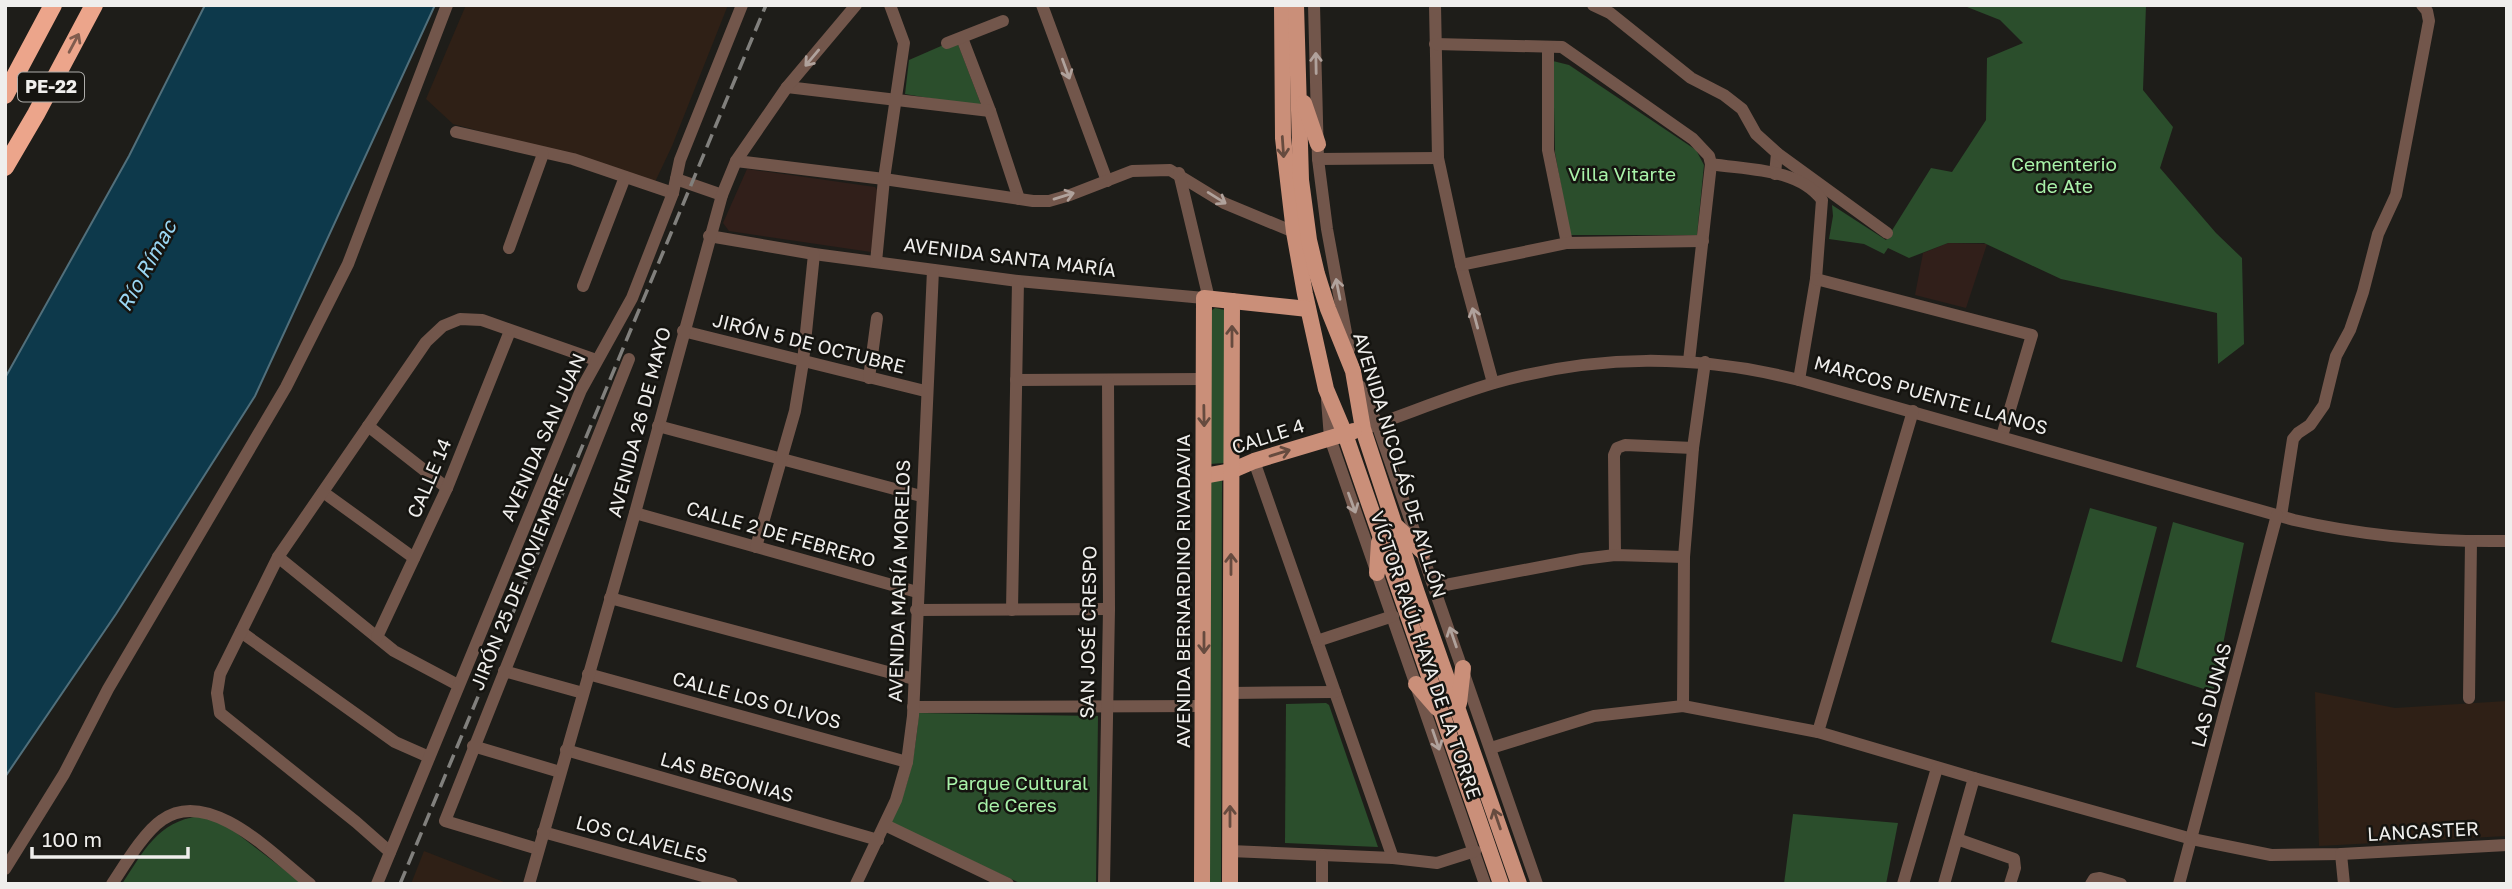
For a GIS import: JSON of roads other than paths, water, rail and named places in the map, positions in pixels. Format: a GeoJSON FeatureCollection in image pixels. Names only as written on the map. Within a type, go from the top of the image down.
{"type":"FeatureCollection","features":[{"type":"Feature","properties":{"kind":"highway","name":"PE-22"},"geometry":{"type":"LineString","coordinates":[[5,95],[53,5]]}},
{"type":"Feature","properties":{"kind":"highway","name":"PE-22"},"geometry":{"type":"LineString","coordinates":[[5,167],[94,5]]}},
{"type":"Feature","properties":{"kind":"main road","name":"AVENIDA NICOLÁS DE AYLLÓN"},"geometry":{"type":"LineString","coordinates":[[1282,5],[1283,138],[1294,232],[1308,309],[1337,436],[1379,533],[1502,884]]}},
{"type":"Feature","properties":{"kind":"main road","name":"AVENIDA NICOLÁS DE AYLLÓN"},"geometry":{"type":"LineString","coordinates":[[1296,5],[1301,180],[1309,240],[1328,309],[1353,371],[1370,426],[1417,593],[1519,884]]}},
{"type":"Feature","properties":{"kind":"main road"},"geometry":{"type":"LineString","coordinates":[[1298,84],[1318,151]]}},
{"type":"Feature","properties":{"kind":"main road","name":"AVENIDA SANTA MARÍA"},"geometry":{"type":"LineString","coordinates":[[1206,299],[1308,309]]}},
{"type":"Feature","properties":{"kind":"main road","name":"AVENIDA BERNARDINO RIVADAVIA"},"geometry":{"type":"LineString","coordinates":[[1202,884],[1203,379],[1206,299]]}},
{"type":"Feature","properties":{"kind":"main road"},"geometry":{"type":"LineString","coordinates":[[1230,884],[1232,301]]}},
{"type":"Feature","properties":{"kind":"main road","name":"MARCOS PUENTE LLANOS"},"geometry":{"type":"LineString","coordinates":[[1337,436],[1370,426]]}},
{"type":"Feature","properties":{"kind":"main road","name":"CALLE 4"},"geometry":{"type":"LineString","coordinates":[[1204,475],[1231,471],[1254,461],[1337,436]]}},
{"type":"Feature","properties":{"kind":"main road"},"geometry":{"type":"LineString","coordinates":[[1396,525],[1423,552]]}},
{"type":"Feature","properties":{"kind":"main road"},"geometry":{"type":"LineString","coordinates":[[1377,573],[1379,533]]}},
{"type":"Feature","properties":{"kind":"main road"},"geometry":{"type":"LineString","coordinates":[[1459,709],[1463,667]]}},
{"type":"Feature","properties":{"kind":"main road"},"geometry":{"type":"LineString","coordinates":[[1416,684],[1443,715]]}},
{"type":"Feature","properties":{"kind":"street"},"geometry":{"type":"LineString","coordinates":[[5,869],[58,784],[108,689],[286,387],[348,264],[447,5]]}},
{"type":"Feature","properties":{"kind":"street","name":"AVENIDA SAN JUAN"},"geometry":{"type":"LineString","coordinates":[[377,884],[581,390],[632,298],[673,193],[680,160],[742,5]]}},
{"type":"Feature","properties":{"kind":"street","name":"AVENIDA 26 DE MAYO"},"geometry":{"type":"LineString","coordinates":[[529,884],[583,693],[593,675],[610,598],[722,195],[736,160],[787,87],[856,5]]}},
{"type":"Feature","properties":{"kind":"street"},"geometry":{"type":"LineString","coordinates":[[876,262],[884,178],[904,43],[890,5]]}},
{"type":"Feature","properties":{"kind":"street"},"geometry":{"type":"LineString","coordinates":[[1042,5],[1107,181]]}},
{"type":"Feature","properties":{"kind":"street"},"geometry":{"type":"LineString","coordinates":[[1314,5],[1318,151],[1326,229],[1353,371]]}},
{"type":"Feature","properties":{"kind":"street"},"geometry":{"type":"LineString","coordinates":[[1435,5],[1438,158],[1461,265],[1493,383]]}},
{"type":"Feature","properties":{"kind":"street"},"geometry":{"type":"LineString","coordinates":[[1593,5],[1610,13],[1691,78],[1724,95],[1742,109],[1756,134],[1777,153],[1887,233]]}},
{"type":"Feature","properties":{"kind":"street","name":"LAS DUNAS"},"geometry":{"type":"LineString","coordinates":[[2179,884],[2279,516],[2294,439],[2310,425],[2324,405],[2336,356],[2350,330],[2378,234],[2396,195],[2429,21],[2423,5]]}},
{"type":"Feature","properties":{"kind":"street"},"geometry":{"type":"LineString","coordinates":[[947,43],[1003,21]]}},
{"type":"Feature","properties":{"kind":"street"},"geometry":{"type":"LineString","coordinates":[[962,38],[1019,199]]}},
{"type":"Feature","properties":{"kind":"street"},"geometry":{"type":"LineString","coordinates":[[1435,44],[1562,47],[1693,139],[1709,156],[1711,164],[1689,361]]}},
{"type":"Feature","properties":{"kind":"street"},"geometry":{"type":"LineString","coordinates":[[1548,47],[1548,150],[1567,243]]}},
{"type":"Feature","properties":{"kind":"street"},"geometry":{"type":"LineString","coordinates":[[787,87],[990,111]]}},
{"type":"Feature","properties":{"kind":"street"},"geometry":{"type":"LineString","coordinates":[[457,132],[573,159],[673,193]]}},
{"type":"Feature","properties":{"kind":"street"},"geometry":{"type":"LineString","coordinates":[[1318,151],[1438,158]]}},
{"type":"Feature","properties":{"kind":"street"},"geometry":{"type":"LineString","coordinates":[[1775,174],[1777,153]]}},
{"type":"Feature","properties":{"kind":"street"},"geometry":{"type":"LineString","coordinates":[[509,248],[543,154]]}},
{"type":"Feature","properties":{"kind":"street"},"geometry":{"type":"LineString","coordinates":[[736,160],[1049,201],[1132,171],[1170,170],[1179,173],[1224,203],[1294,232]]}},
{"type":"Feature","properties":{"kind":"street"},"geometry":{"type":"LineString","coordinates":[[1711,164],[1799,180],[1813,189],[1822,200],[1816,279],[1799,380]]}},
{"type":"Feature","properties":{"kind":"street"},"geometry":{"type":"LineString","coordinates":[[1179,173],[1206,299]]}},
{"type":"Feature","properties":{"kind":"street"},"geometry":{"type":"LineString","coordinates":[[583,286],[625,177]]}},
{"type":"Feature","properties":{"kind":"street"},"geometry":{"type":"LineString","coordinates":[[676,179],[722,195]]}},
{"type":"Feature","properties":{"kind":"street","name":"AVENIDA SANTA MARÍA"},"geometry":{"type":"LineString","coordinates":[[709,236],[814,254],[1018,281],[1206,299]]}},
{"type":"Feature","properties":{"kind":"street"},"geometry":{"type":"LineString","coordinates":[[1461,265],[1567,243],[1703,241]]}},
{"type":"Feature","properties":{"kind":"street"},"geometry":{"type":"LineString","coordinates":[[757,547],[794,411],[803,362],[814,254]]}},
{"type":"Feature","properties":{"kind":"street","name":"AVENIDA MARÍA MORELOS"},"geometry":{"type":"LineString","coordinates":[[856,884],[896,800],[907,762],[913,707],[933,270]]}},
{"type":"Feature","properties":{"kind":"street"},"geometry":{"type":"LineString","coordinates":[[1816,279],[2032,334],[2002,436]]}},
{"type":"Feature","properties":{"kind":"street"},"geometry":{"type":"LineString","coordinates":[[1012,610],[1018,281]]}},
{"type":"Feature","properties":{"kind":"street"},"geometry":{"type":"LineString","coordinates":[[390,852],[220,713],[217,693],[220,674],[278,557],[426,342],[443,326],[460,318],[482,320],[596,360]]}},
{"type":"Feature","properties":{"kind":"street"},"geometry":{"type":"LineString","coordinates":[[869,378],[877,318]]}},
{"type":"Feature","properties":{"kind":"street","name":"CALLE 14"},"geometry":{"type":"LineString","coordinates":[[376,636],[447,488],[510,331]]}},
{"type":"Feature","properties":{"kind":"street","name":"JIRÓN 5 DE OCTUBRE"},"geometry":{"type":"LineString","coordinates":[[683,331],[926,391]]}},
{"type":"Feature","properties":{"kind":"street","name":"JIRÓN 25 DE NOVIEMBRE"},"geometry":{"type":"LineString","coordinates":[[538,849],[445,821],[629,359]]}},
{"type":"Feature","properties":{"kind":"street","name":"MARCOS PUENTE LLANOS"},"geometry":{"type":"LineString","coordinates":[[1370,426],[1493,383],[1554,370],[1610,362],[1705,362],[1749,368],[1799,380],[2321,526],[2376,535],[2507,541]]}},
{"type":"Feature","properties":{"kind":"street"},"geometry":{"type":"LineString","coordinates":[[1683,706],[1684,556],[1693,448],[1705,362]]}},
{"type":"Feature","properties":{"kind":"street"},"geometry":{"type":"LineString","coordinates":[[1016,380],[1203,379]]}},
{"type":"Feature","properties":{"kind":"street","name":"SAN JOSÉ CRESPO"},"geometry":{"type":"LineString","coordinates":[[1104,884],[1105,708],[1109,609],[1108,381]]}},
{"type":"Feature","properties":{"kind":"street"},"geometry":{"type":"LineString","coordinates":[[1818,732],[1913,411]]}},
{"type":"Feature","properties":{"kind":"street"},"geometry":{"type":"LineString","coordinates":[[368,426],[447,488]]}},
{"type":"Feature","properties":{"kind":"street"},"geometry":{"type":"LineString","coordinates":[[659,426],[921,496]]}},
{"type":"Feature","properties":{"kind":"street","name":"VÍCTOR RAÚL HAYA DE LA TORRE"},"geometry":{"type":"LineString","coordinates":[[1370,426],[1436,587],[1537,884]]}},
{"type":"Feature","properties":{"kind":"street","name":"VÍCTOR RAÚL HAYA DE LA TORRE"},"geometry":{"type":"LineString","coordinates":[[1337,436],[1377,573],[1485,884]]}},
{"type":"Feature","properties":{"kind":"street"},"geometry":{"type":"LineString","coordinates":[[1615,555],[1614,456],[1617,448],[1625,445],[1693,448]]}},
{"type":"Feature","properties":{"kind":"street"},"geometry":{"type":"LineString","coordinates":[[1254,461],[1393,858]]}},
{"type":"Feature","properties":{"kind":"street"},"geometry":{"type":"LineString","coordinates":[[323,492],[414,558]]}},
{"type":"Feature","properties":{"kind":"street","name":"CALLE 2 DE FEBRERO"},"geometry":{"type":"LineString","coordinates":[[635,513],[917,592]]}},
{"type":"Feature","properties":{"kind":"street"},"geometry":{"type":"LineString","coordinates":[[2469,698],[2471,541]]}},
{"type":"Feature","properties":{"kind":"street"},"geometry":{"type":"LineString","coordinates":[[1436,587],[1615,555],[1684,556]]}},
{"type":"Feature","properties":{"kind":"street"},"geometry":{"type":"LineString","coordinates":[[278,557],[394,651],[458,685]]}},
{"type":"Feature","properties":{"kind":"street"},"geometry":{"type":"LineString","coordinates":[[610,598],[914,679]]}},
{"type":"Feature","properties":{"kind":"street"},"geometry":{"type":"LineString","coordinates":[[916,610],[1109,609]]}},
{"type":"Feature","properties":{"kind":"street"},"geometry":{"type":"LineString","coordinates":[[1317,641],[1393,616]]}},
{"type":"Feature","properties":{"kind":"street"},"geometry":{"type":"LineString","coordinates":[[241,632],[395,743],[429,757]]}},
{"type":"Feature","properties":{"kind":"street"},"geometry":{"type":"LineString","coordinates":[[504,671],[583,693]]}},
{"type":"Feature","properties":{"kind":"street","name":"CALLE LOS OLIVOS"},"geometry":{"type":"LineString","coordinates":[[593,675],[907,762]]}},
{"type":"Feature","properties":{"kind":"street"},"geometry":{"type":"LineString","coordinates":[[1230,693],[1335,692]]}},
{"type":"Feature","properties":{"kind":"street"},"geometry":{"type":"LineString","coordinates":[[913,707],[1204,706]]}},
{"type":"Feature","properties":{"kind":"street","name":"LANCASTER"},"geometry":{"type":"LineString","coordinates":[[1491,748],[1594,716],[1683,706],[1818,732],[2192,839],[2271,855],[2341,855],[2507,845]]}},
{"type":"Feature","properties":{"kind":"street"},"geometry":{"type":"LineString","coordinates":[[473,746],[560,772]]}},
{"type":"Feature","properties":{"kind":"street","name":"LAS BEGONIAS"},"geometry":{"type":"LineString","coordinates":[[566,750],[878,840]]}},
{"type":"Feature","properties":{"kind":"street"},"geometry":{"type":"LineString","coordinates":[[1903,884],[1937,768]]}},
{"type":"Feature","properties":{"kind":"street"},"geometry":{"type":"LineString","coordinates":[[1944,884],[1974,778]]}},
{"type":"Feature","properties":{"kind":"street"},"geometry":{"type":"LineString","coordinates":[[112,884],[133,852],[161,820],[178,812],[194,811],[222,817],[310,884]]}},
{"type":"Feature","properties":{"kind":"street"},"geometry":{"type":"LineString","coordinates":[[885,825],[1008,884]]}},
{"type":"Feature","properties":{"kind":"street","name":"LOS CLAVELES"},"geometry":{"type":"LineString","coordinates":[[543,832],[732,884]]}},
{"type":"Feature","properties":{"kind":"street"},"geometry":{"type":"LineString","coordinates":[[1957,839],[2014,859],[2015,868],[2010,884]]}},
{"type":"Feature","properties":{"kind":"street"},"geometry":{"type":"LineString","coordinates":[[1230,850],[1393,858],[1437,863],[1475,851]]}},
{"type":"Feature","properties":{"kind":"street"},"geometry":{"type":"LineString","coordinates":[[2341,855],[2344,884]]}},
{"type":"Feature","properties":{"kind":"street"},"geometry":{"type":"LineString","coordinates":[[1322,856],[1322,884]]}},
{"type":"Feature","properties":{"kind":"street"},"geometry":{"type":"LineString","coordinates":[[2091,884],[2094,879],[2100,878],[2122,884]]}},
{"type":"Feature","properties":{"kind":"water","name":"Río Rímac"},"geometry":{"type":"Polygon","coordinates":[[[205,5],[435,5],[255,396],[116,614],[5,777],[5,378],[129,156],[205,5]]]}},
{"type":"Feature","properties":{"kind":"railway"},"geometry":{"type":"LineString","coordinates":[[400,884],[766,5]]}},
{"type":"Feature","properties":{"kind":"park label","name":"Villa Vitarte"},"geometry":{"type":"Point","coordinates":[1622,174]}},
{"type":"Feature","properties":{"kind":"park label","name":"Cementerio de Ate"},"geometry":{"type":"Point","coordinates":[2064,175]}},
{"type":"Feature","properties":{"kind":"park label","name":"Parque Cultural de Ceres"},"geometry":{"type":"Point","coordinates":[1017,794]}}]}
